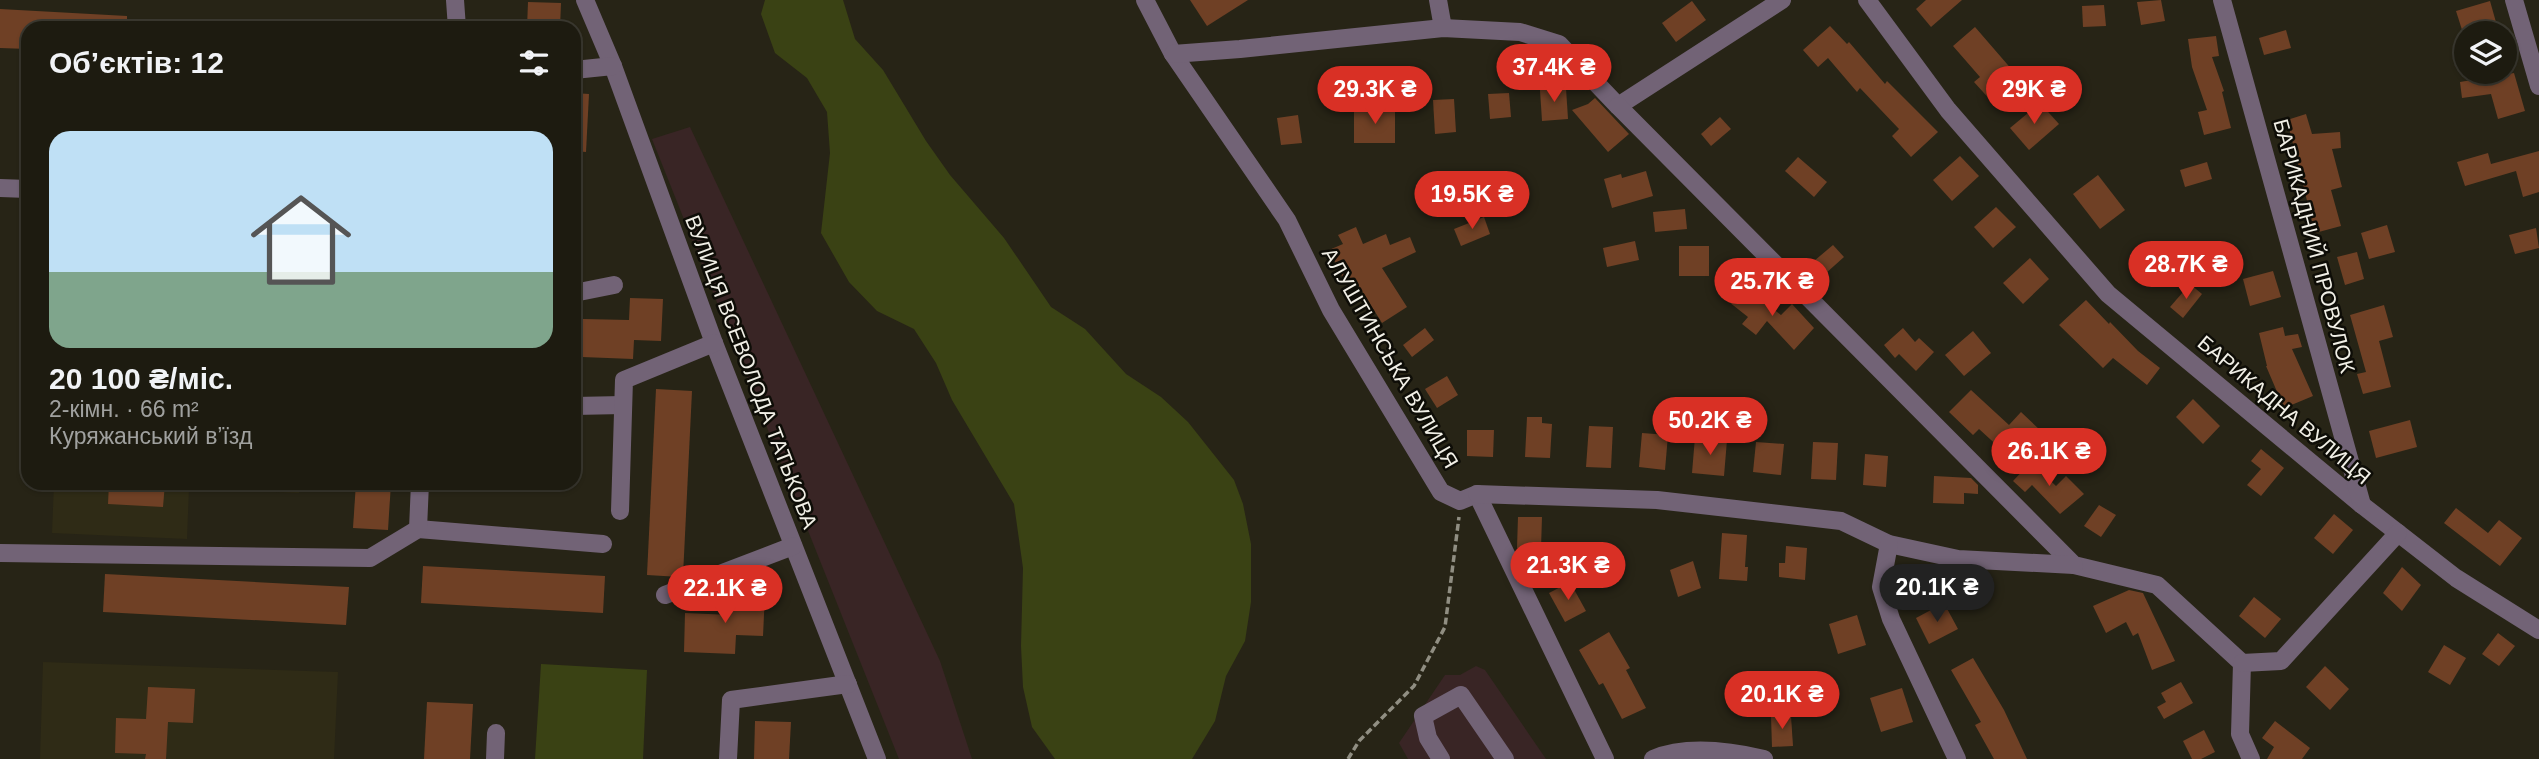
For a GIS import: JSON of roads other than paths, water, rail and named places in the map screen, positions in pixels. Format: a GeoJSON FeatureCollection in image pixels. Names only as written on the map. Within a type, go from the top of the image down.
{"type":"FeatureCollection","features":[{"type":"Feature","properties":{"kind":"street"},"geometry":{"type":"LineString","coordinates":[[455,0],[456,21]]}},
{"type":"Feature","properties":{"kind":"street","name":"ВУЛИЦЯ ВСЕВОЛОДА ТАТЬКОВА"},"geometry":{"type":"LineString","coordinates":[[585,0],[613,66],[714,343],[877,759]]}},
{"type":"Feature","properties":{"kind":"street","name":"АЛУШТИНСЬКА ВУЛИЦЯ"},"geometry":{"type":"LineString","coordinates":[[1145,0],[1173,54],[1287,220],[1331,310],[1441,492],[1469,498],[1605,759]]}},
{"type":"Feature","properties":{"kind":"street"},"geometry":{"type":"LineString","coordinates":[[1438,0],[1443,28]]}},
{"type":"Feature","properties":{"kind":"street"},"geometry":{"type":"LineString","coordinates":[[1618,107],[1782,0]]}},
{"type":"Feature","properties":{"kind":"street","name":"БАРИКАДНА ВУЛИЦЯ"},"geometry":{"type":"LineString","coordinates":[[1867,0],[1948,110],[2108,294],[2362,505],[2456,578],[2539,630]]}},
{"type":"Feature","properties":{"kind":"street","name":"БАРИКАДНИЙ ПРОВУЛОК"},"geometry":{"type":"LineString","coordinates":[[2222,0],[2362,505]]}},
{"type":"Feature","properties":{"kind":"street"},"geometry":{"type":"LineString","coordinates":[[2514,0],[2539,86]]}},
{"type":"Feature","properties":{"kind":"street"},"geometry":{"type":"LineString","coordinates":[[1173,54],[1443,28],[1520,32],[1559,44],[1618,107],[2074,565]]}},
{"type":"Feature","properties":{"kind":"street"},"geometry":{"type":"LineString","coordinates":[[581,69],[613,66]]}},
{"type":"Feature","properties":{"kind":"street"},"geometry":{"type":"LineString","coordinates":[[0,188],[21,189]]}},
{"type":"Feature","properties":{"kind":"street"},"geometry":{"type":"LineString","coordinates":[[581,292],[614,285]]}},
{"type":"Feature","properties":{"kind":"street"},"geometry":{"type":"LineString","coordinates":[[620,511],[624,380],[714,343]]}},
{"type":"Feature","properties":{"kind":"street"},"geometry":{"type":"LineString","coordinates":[[581,406],[623,405]]}},
{"type":"Feature","properties":{"kind":"street"},"geometry":{"type":"LineString","coordinates":[[418,529],[420,490]]}},
{"type":"Feature","properties":{"kind":"street"},"geometry":{"type":"LineString","coordinates":[[1469,498],[1657,500],[1841,521],[1889,544],[1958,559],[2074,565],[2157,585],[2242,663],[2281,661],[2398,533]]}},
{"type":"Feature","properties":{"kind":"street"},"geometry":{"type":"LineString","coordinates":[[0,553],[370,558],[418,529],[603,544]]}},
{"type":"Feature","properties":{"kind":"street"},"geometry":{"type":"LineString","coordinates":[[1889,544],[1881,587],[1891,619],[1957,759]]}},
{"type":"Feature","properties":{"kind":"street"},"geometry":{"type":"LineString","coordinates":[[664,595],[793,546]]}},
{"type":"Feature","properties":{"kind":"street"},"geometry":{"type":"LineString","coordinates":[[2242,663],[2240,734],[2251,759]]}},
{"type":"Feature","properties":{"kind":"street"},"geometry":{"type":"LineString","coordinates":[[728,759],[731,700],[848,684]]}},
{"type":"Feature","properties":{"kind":"street"},"geometry":{"type":"LineString","coordinates":[[1441,759],[1428,738],[1423,716],[1461,695],[1505,759]]}},
{"type":"Feature","properties":{"kind":"street"},"geometry":{"type":"LineString","coordinates":[[495,759],[496,733]]}},
{"type":"Feature","properties":{"kind":"street"},"geometry":{"type":"LineString","coordinates":[[1653,759],[1667,753],[1731,751],[1764,759]]}}]}
